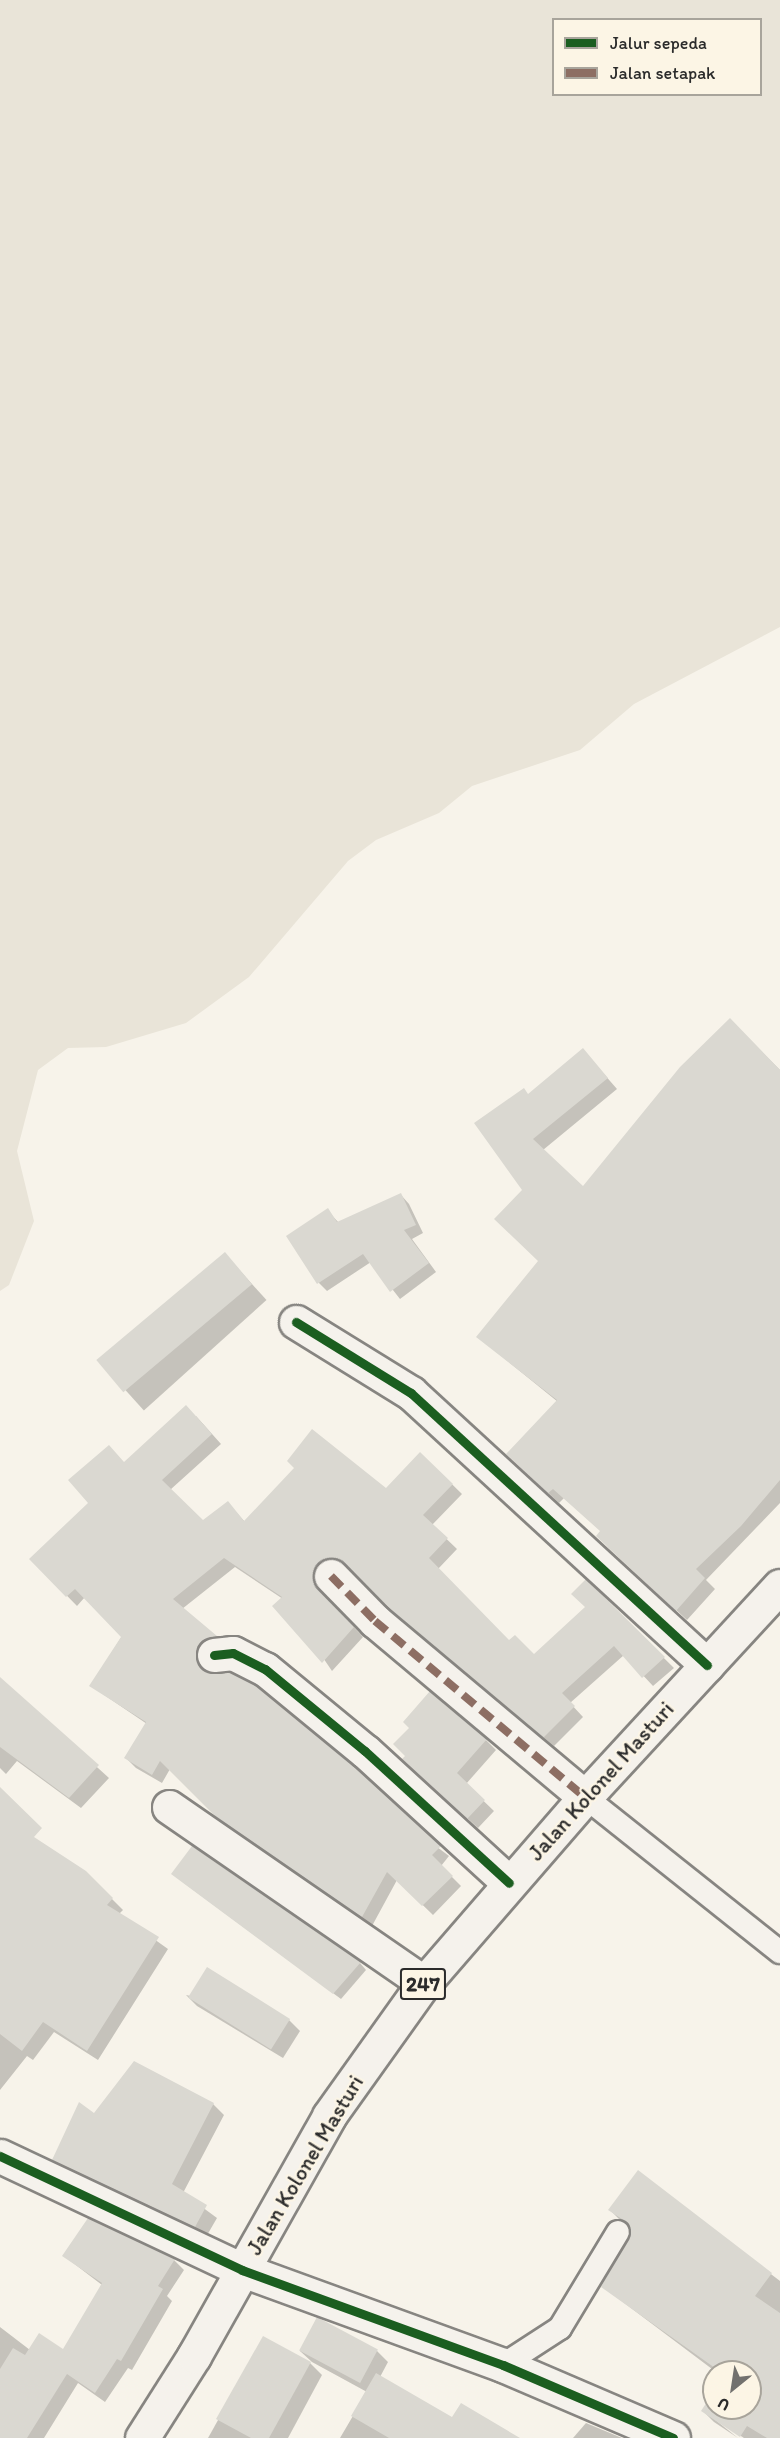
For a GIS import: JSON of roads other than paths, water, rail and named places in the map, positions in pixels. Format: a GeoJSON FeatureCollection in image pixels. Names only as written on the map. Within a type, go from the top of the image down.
{"type":"FeatureCollection","features":[{"type":"Feature","properties":{"kind":"street"},"geometry":{"type":"LineString","coordinates":[[296,1322],[411,1393],[707,1665]]}},
{"type":"Feature","properties":{"kind":"street"},"geometry":{"type":"LineString","coordinates":[[331,1576],[375,1621],[585,1797]]}},
{"type":"Feature","properties":{"kind":"street","name":"Jalan Kolonel Masturi"},"geometry":{"type":"LineString","coordinates":[[142,2438],[242,2270],[329,2116],[424,1983],[585,1797],[780,1586]]}},
{"type":"Feature","properties":{"kind":"street"},"geometry":{"type":"LineString","coordinates":[[214,1655],[233,1653],[265,1669],[365,1750],[509,1883]]}},
{"type":"Feature","properties":{"kind":"street"},"geometry":{"type":"LineString","coordinates":[[169,1806],[424,1983]]}},
{"type":"Feature","properties":{"kind":"street"},"geometry":{"type":"LineString","coordinates":[[0,2156],[242,2270],[503,2365],[673,2438]]}},
{"type":"Feature","properties":{"kind":"lane"},"geometry":{"type":"LineString","coordinates":[[585,1797],[780,1952]]}},
{"type":"Feature","properties":{"kind":"lane"},"geometry":{"type":"LineString","coordinates":[[503,2365],[542,2343],[560,2328],[618,2232]]}}]}
